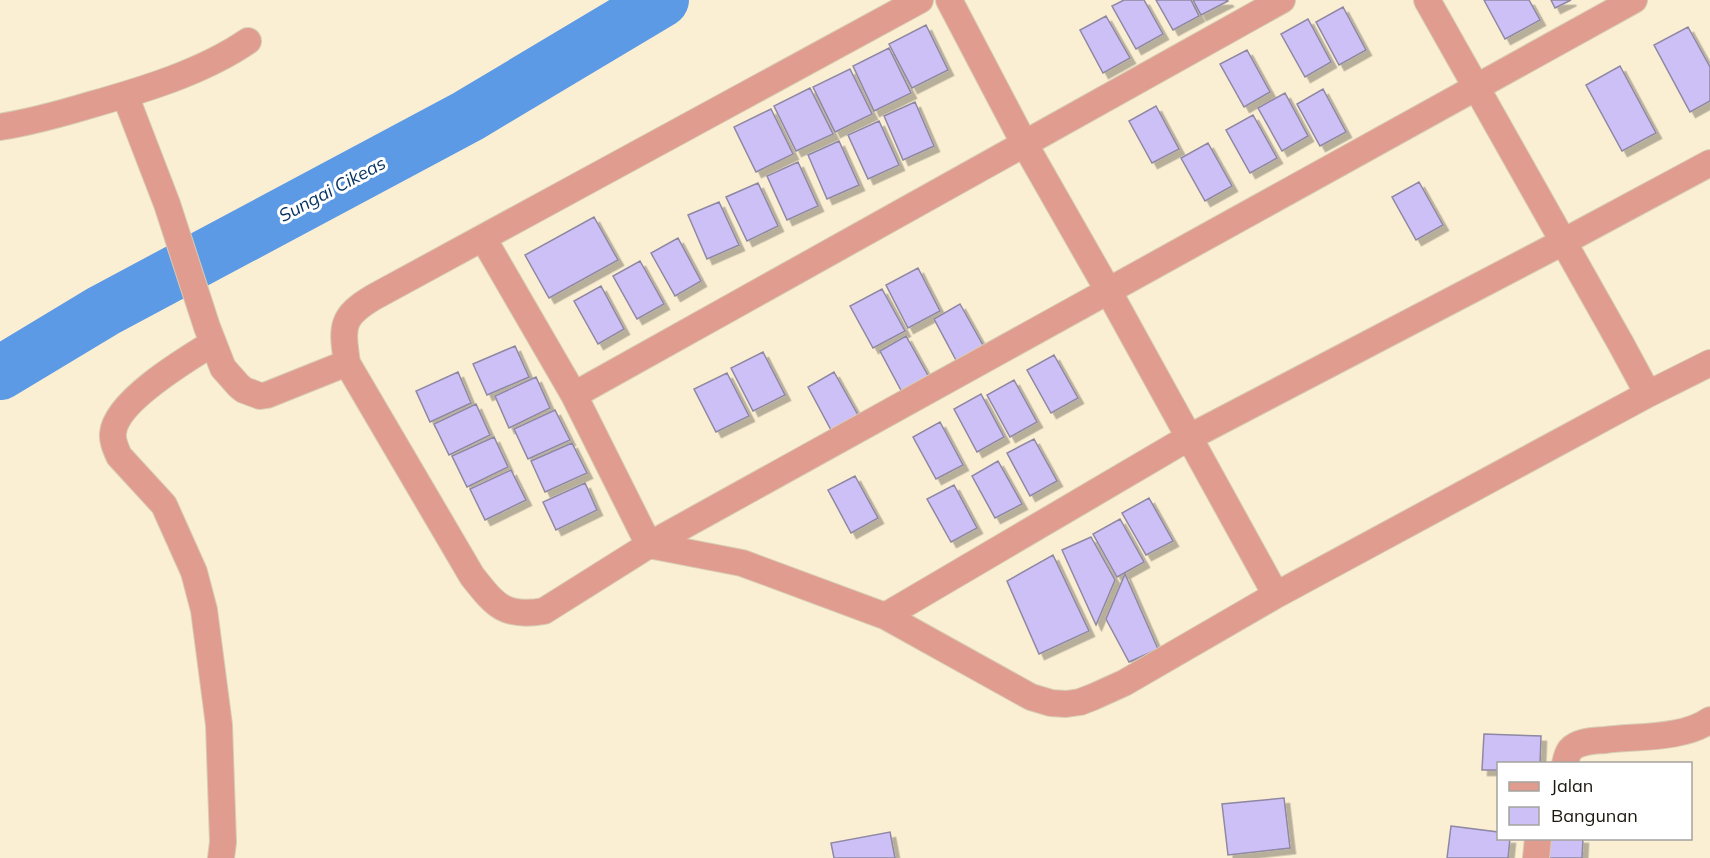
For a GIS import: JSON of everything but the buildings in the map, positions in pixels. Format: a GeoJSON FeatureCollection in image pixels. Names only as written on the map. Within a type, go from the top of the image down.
{"type":"FeatureCollection","features":[{"type":"Feature","properties":{"kind":"street"},"geometry":{"type":"LineString","coordinates":[[920,0],[358,307],[350,315],[344,329],[347,363],[471,576],[488,597],[510,612],[528,614],[544,611],[649,545],[1634,0]]}},
{"type":"Feature","properties":{"kind":"street"},"geometry":{"type":"LineString","coordinates":[[949,0],[1024,143],[1276,595]]}},
{"type":"Feature","properties":{"kind":"street"},"geometry":{"type":"LineString","coordinates":[[574,395],[1282,0]]}},
{"type":"Feature","properties":{"kind":"street"},"geometry":{"type":"LineString","coordinates":[[1427,0],[1648,394]]}},
{"type":"Feature","properties":{"kind":"street"},"geometry":{"type":"LineString","coordinates":[[0,127],[27,123],[125,95],[204,66],[228,55],[248,41]]}},
{"type":"Feature","properties":{"kind":"street"},"geometry":{"type":"LineString","coordinates":[[125,95],[167,204],[223,368],[238,386],[260,396],[308,380],[347,363]]}},
{"type":"Feature","properties":{"kind":"street"},"geometry":{"type":"LineString","coordinates":[[885,615],[1188,438],[1710,163]]}},
{"type":"Feature","properties":{"kind":"street"},"geometry":{"type":"LineString","coordinates":[[483,238],[574,395],[649,545]]}},
{"type":"Feature","properties":{"kind":"street"},"geometry":{"type":"LineString","coordinates":[[210,335],[134,399],[117,420],[112,435],[119,456],[164,505],[194,572],[202,600],[219,725],[223,842],[221,858]]}},
{"type":"Feature","properties":{"kind":"street"},"geometry":{"type":"LineString","coordinates":[[649,545],[742,563],[885,615],[1031,697],[1051,703],[1080,702],[1124,683],[1276,595],[1648,394],[1710,363]]}},
{"type":"Feature","properties":{"kind":"street"},"geometry":{"type":"LineString","coordinates":[[1566,762],[1570,750],[1585,742],[1691,730],[1710,720]]}},
{"type":"Feature","properties":{"kind":"street"},"geometry":{"type":"LineString","coordinates":[[1536,858],[1538,840]]}},
{"type":"Feature","properties":{"kind":"waterway","name":"Sungai Cikeas"},"geometry":{"type":"LineString","coordinates":[[0,373],[103,311],[468,116],[662,0]]}}]}
